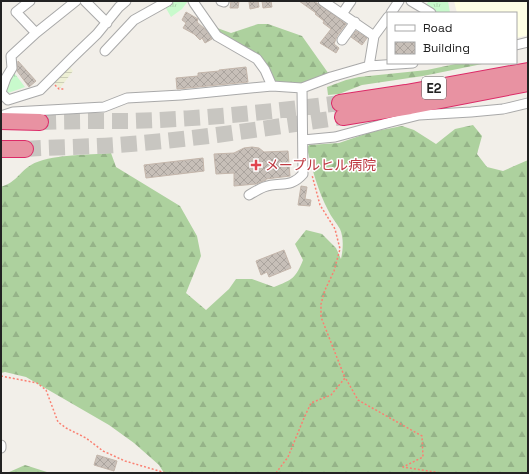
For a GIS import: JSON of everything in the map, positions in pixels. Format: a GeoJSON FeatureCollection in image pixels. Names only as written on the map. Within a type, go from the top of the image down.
{"type":"FeatureCollection","features":[{"type":"Feature","properties":{"kind":"highway","name":"E2"},"geometry":{"type":"LineString","coordinates":[[528,71],[406,93],[342,110],[410,106],[528,83]]}},
{"type":"Feature","properties":{"kind":"highway"},"geometry":{"type":"LineString","coordinates":[[1,121],[40,122]]}},
{"type":"Feature","properties":{"kind":"highway"},"geometry":{"type":"LineString","coordinates":[[1,149],[25,149]]}},
{"type":"Feature","properties":{"kind":"street"},"geometry":{"type":"LineString","coordinates":[[29,1],[16,12],[36,32]]}},
{"type":"Feature","properties":{"kind":"street"},"geometry":{"type":"LineString","coordinates":[[76,1],[36,32],[11,56],[12,68],[6,78],[1,92],[4,102],[40,90],[98,34],[119,6],[126,1]]}},
{"type":"Feature","properties":{"kind":"street"},"geometry":{"type":"LineString","coordinates":[[85,1],[107,23]]}},
{"type":"Feature","properties":{"kind":"street"},"geometry":{"type":"LineString","coordinates":[[105,51],[134,20],[168,1]]}},
{"type":"Feature","properties":{"kind":"street"},"geometry":{"type":"LineString","coordinates":[[193,1],[217,36],[257,59],[265,70],[272,86]]}},
{"type":"Feature","properties":{"kind":"street"},"geometry":{"type":"LineString","coordinates":[[323,1],[374,36]]}},
{"type":"Feature","properties":{"kind":"street"},"geometry":{"type":"LineString","coordinates":[[342,14],[351,1]]}},
{"type":"Feature","properties":{"kind":"street"},"geometry":{"type":"LineString","coordinates":[[391,12],[399,1]]}},
{"type":"Feature","properties":{"kind":"street"},"geometry":{"type":"LineString","coordinates":[[411,1],[429,12]]}},
{"type":"Feature","properties":{"kind":"street"},"geometry":{"type":"LineString","coordinates":[[369,66],[374,36],[387,18]]}},
{"type":"Feature","properties":{"kind":"street"},"geometry":{"type":"LineString","coordinates":[[342,40],[355,22]]}},
{"type":"Feature","properties":{"kind":"street"},"geometry":{"type":"LineString","coordinates":[[517,45],[528,42]]}},
{"type":"Feature","properties":{"kind":"street"},"geometry":{"type":"LineString","coordinates":[[1,116],[13,112],[104,107],[128,98],[181,95],[272,86],[302,88],[331,77],[369,66],[398,64]]}},
{"type":"Feature","properties":{"kind":"street"},"geometry":{"type":"LineString","coordinates":[[249,195],[264,187],[279,184],[290,184],[303,174],[302,88]]}},
{"type":"Feature","properties":{"kind":"street"},"geometry":{"type":"LineString","coordinates":[[303,140],[335,137],[419,115],[502,109],[528,103]]}},
{"type":"Feature","properties":{"kind":"path"},"geometry":{"type":"LineString","coordinates":[[303,171],[311,174],[320,205],[335,229],[340,250],[334,271],[325,290],[321,304],[321,317],[345,378],[358,400],[422,436],[423,457],[403,467],[441,473]]}},
{"type":"Feature","properties":{"kind":"path"},"geometry":{"type":"LineString","coordinates":[[1,376],[37,384],[46,390],[58,422],[66,428],[86,438],[103,450],[125,461],[166,473]]}},
{"type":"Feature","properties":{"kind":"path"},"geometry":{"type":"LineString","coordinates":[[276,473],[288,457],[311,403],[331,395],[345,378]]}},
{"type":"Feature","properties":{"kind":"shaded area"},"geometry":{"type":"Polygon","coordinates":[[[454,1],[528,1],[528,35],[517,38],[517,12],[457,12],[454,1]]]}},
{"type":"Feature","properties":{"kind":"shaded area"},"geometry":{"type":"Polygon","coordinates":[[[67,64],[73,71],[60,88],[52,81],[67,64]]]}},
{"type":"Feature","properties":{"kind":"green space"},"geometry":{"type":"Polygon","coordinates":[[[168,1],[188,1],[182,9],[171,17],[163,3],[168,1]]]}},
{"type":"Feature","properties":{"kind":"green space"},"geometry":{"type":"Polygon","coordinates":[[[429,1],[448,1],[450,12],[429,12],[423,8],[429,1]]]}},
{"type":"Feature","properties":{"kind":"green space"},"geometry":{"type":"Polygon","coordinates":[[[258,24],[268,24],[302,36],[331,77],[302,88],[272,86],[265,70],[209,25],[231,33],[258,24]]]}},
{"type":"Feature","properties":{"kind":"green space"},"geometry":{"type":"Polygon","coordinates":[[[455,64],[482,64],[423,76],[362,85],[339,94],[328,95],[327,87],[346,80],[359,77],[427,70],[455,64]]]}},
{"type":"Feature","properties":{"kind":"green space"},"geometry":{"type":"Polygon","coordinates":[[[12,70],[25,87],[8,93],[4,88],[12,70]]]}},
{"type":"Feature","properties":{"kind":"green space"},"geometry":{"type":"Polygon","coordinates":[[[473,125],[482,136],[477,154],[487,167],[503,171],[528,160],[528,473],[164,473],[159,465],[134,443],[109,425],[26,377],[5,372],[1,373],[1,187],[15,180],[31,165],[39,161],[58,157],[111,153],[116,167],[180,206],[197,236],[201,256],[186,293],[206,310],[229,289],[236,279],[252,279],[274,287],[293,278],[303,260],[295,244],[306,230],[322,234],[336,248],[341,259],[343,244],[342,236],[340,229],[324,203],[318,188],[307,148],[309,145],[339,143],[371,132],[402,126],[414,130],[436,144],[455,129],[473,125]]]}},
{"type":"Feature","properties":{"kind":"green space"},"geometry":{"type":"Polygon","coordinates":[[[25,465],[50,473],[7,473],[25,465]]]}},
{"type":"Feature","properties":{"kind":"building"},"geometry":{"type":"Polygon","coordinates":[[[231,1],[239,1],[238,8],[230,8],[231,1]]]}},
{"type":"Feature","properties":{"kind":"building"},"geometry":{"type":"Polygon","coordinates":[[[258,1],[259,7],[250,9],[249,2],[258,1]]]}},
{"type":"Feature","properties":{"kind":"building"},"geometry":{"type":"Polygon","coordinates":[[[262,1],[271,1],[272,7],[263,8],[262,1]]]}},
{"type":"Feature","properties":{"kind":"building"},"geometry":{"type":"Polygon","coordinates":[[[299,1],[314,1],[346,24],[337,36],[334,44],[339,48],[336,53],[320,43],[331,29],[323,23],[324,21],[315,14],[316,13],[299,1]]]}},
{"type":"Feature","properties":{"kind":"building"},"geometry":{"type":"Polygon","coordinates":[[[186,12],[198,19],[197,22],[206,30],[212,39],[205,43],[202,38],[200,40],[194,34],[183,28],[186,23],[182,20],[186,12]]]}},
{"type":"Feature","properties":{"kind":"building"},"geometry":{"type":"Polygon","coordinates":[[[356,31],[367,38],[362,45],[351,37],[356,31]]]}},
{"type":"Feature","properties":{"kind":"building"},"geometry":{"type":"Polygon","coordinates":[[[18,61],[36,81],[29,87],[17,71],[18,61]]]}},
{"type":"Feature","properties":{"kind":"building"},"geometry":{"type":"Polygon","coordinates":[[[246,67],[248,82],[177,89],[176,78],[198,76],[198,73],[246,67]]]}},
{"type":"Feature","properties":{"kind":"building"},"geometry":{"type":"Polygon","coordinates":[[[244,148],[259,148],[264,152],[288,151],[290,176],[266,179],[256,184],[234,186],[234,173],[216,174],[214,154],[234,153],[244,148]]]}},
{"type":"Feature","properties":{"kind":"building"},"geometry":{"type":"Polygon","coordinates":[[[203,158],[204,171],[146,178],[144,165],[203,158]]]}},
{"type":"Feature","properties":{"kind":"building"},"geometry":{"type":"Polygon","coordinates":[[[301,186],[307,187],[305,199],[311,200],[310,206],[298,205],[301,186]]]}},
{"type":"Feature","properties":{"kind":"building"},"geometry":{"type":"Polygon","coordinates":[[[284,250],[291,268],[269,277],[267,272],[261,275],[256,261],[284,250]]]}},
{"type":"Feature","properties":{"kind":"building"},"geometry":{"type":"Polygon","coordinates":[[[97,455],[117,461],[114,471],[94,465],[97,455]]]}},
{"type":"Feature","properties":{"kind":"tunnel"},"geometry":{"type":"LineString","coordinates":[[40,122],[183,119],[340,103]]}},
{"type":"Feature","properties":{"kind":"tunnel"},"geometry":{"type":"LineString","coordinates":[[25,149],[116,145],[173,140],[343,117]]}},
{"type":"Feature","properties":{"kind":"place","name":"メープルヒル病院"},"geometry":{"type":"Point","coordinates":[256,165]}}]}
